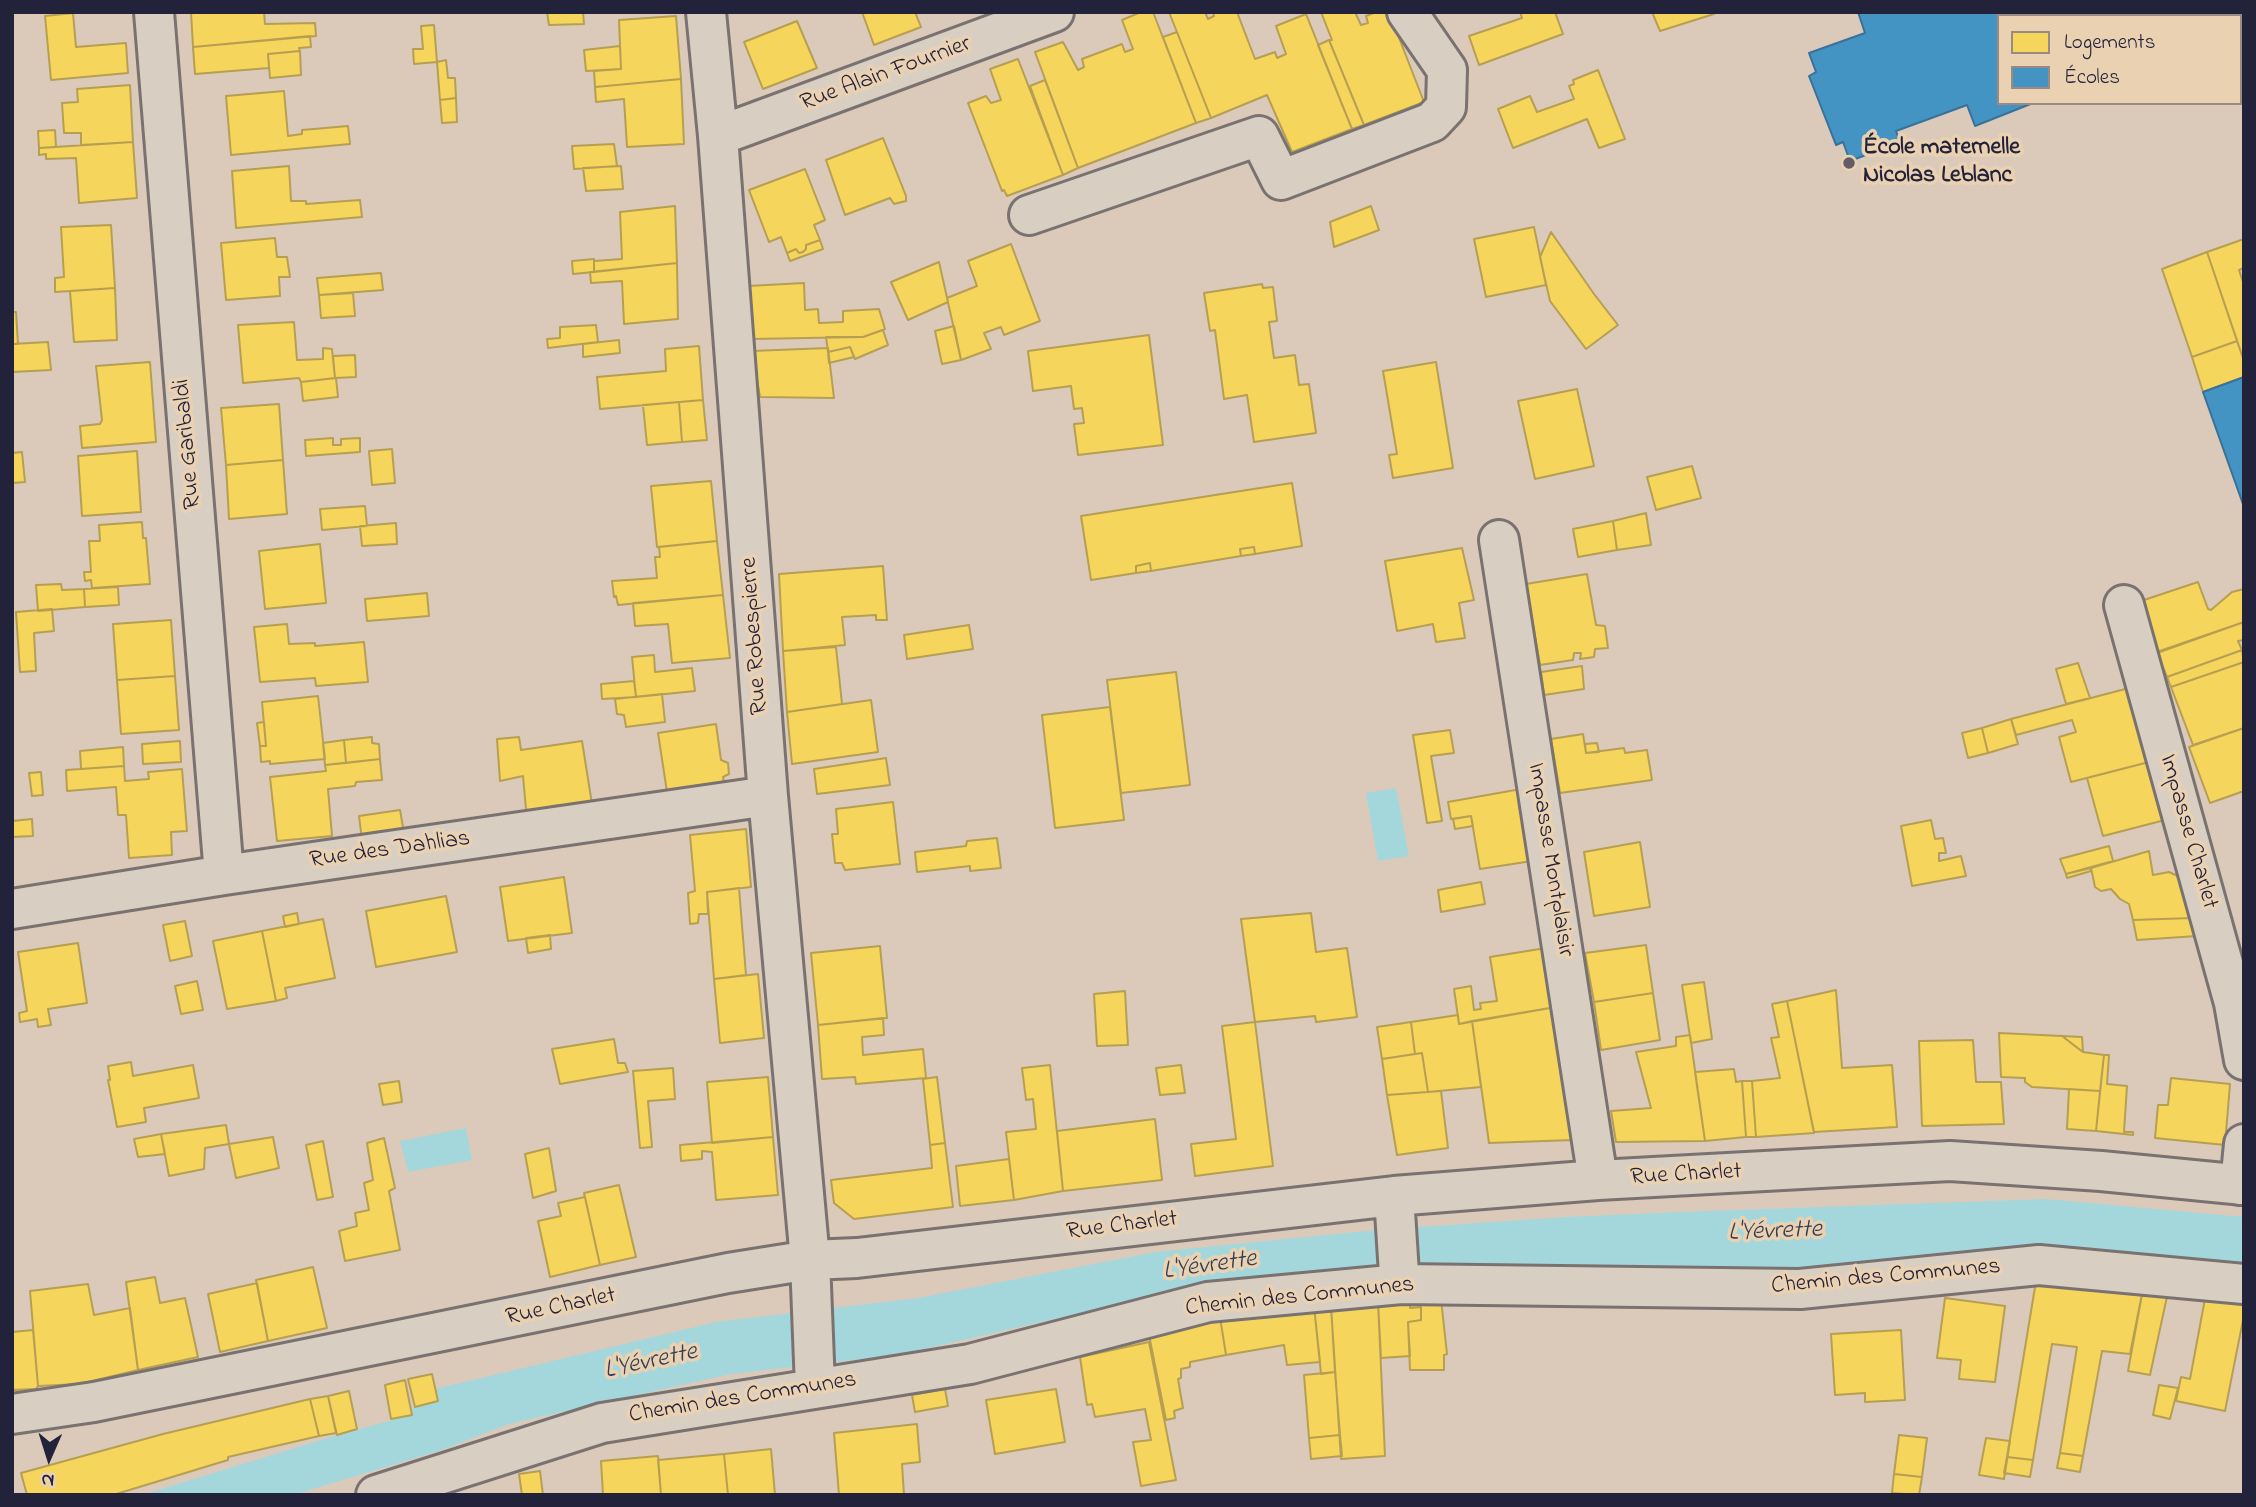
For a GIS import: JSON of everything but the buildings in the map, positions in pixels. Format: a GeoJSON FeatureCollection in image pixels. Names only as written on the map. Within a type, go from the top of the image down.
{"type":"FeatureCollection","features":[{"type":"Feature","properties":{"kind":"street","name":"Rue Garibaldi"},"geometry":{"type":"LineString","coordinates":[[154,12],[224,875]]}},
{"type":"Feature","properties":{"kind":"street","name":"Rue Robespierre"},"geometry":{"type":"LineString","coordinates":[[706,12],[718,136],[768,796],[810,1260],[816,1379]]}},
{"type":"Feature","properties":{"kind":"street","name":"Rue Alain Fournier"},"geometry":{"type":"LineString","coordinates":[[718,136],[1054,12]]}},
{"type":"Feature","properties":{"kind":"street"},"geometry":{"type":"LineString","coordinates":[[1029,215],[1259,136],[1281,180],[1432,122],[1446,107],[1447,70],[1407,12]]}},
{"type":"Feature","properties":{"kind":"street","name":"Impasse Montplaisir"},"geometry":{"type":"LineString","coordinates":[[1499,540],[1598,1180]]}},
{"type":"Feature","properties":{"kind":"street","name":"Impasse Charlet"},"geometry":{"type":"LineString","coordinates":[[2124,605],[2234,1003],[2244,1060]]}},
{"type":"Feature","properties":{"kind":"street","name":"Rue des Dahlias"},"geometry":{"type":"LineString","coordinates":[[12,909],[224,875],[768,796]]}},
{"type":"Feature","properties":{"kind":"street"},"geometry":{"type":"LineString","coordinates":[[2242,1185],[2244,1143]]}},
{"type":"Feature","properties":{"kind":"street","name":"Rue Charlet"},"geometry":{"type":"LineString","coordinates":[[12,1414],[94,1402],[728,1273],[810,1260],[857,1258],[1395,1205],[1598,1180],[1950,1161],[2101,1171],[2242,1185]]}},
{"type":"Feature","properties":{"kind":"street"},"geometry":{"type":"LineString","coordinates":[[1395,1205],[1400,1279]]}},
{"type":"Feature","properties":{"kind":"street","name":"Chemin des Communes"},"geometry":{"type":"LineString","coordinates":[[376,1495],[602,1423],[816,1379],[970,1364],[1208,1302],[1400,1279],[1800,1289],[2039,1265],[2244,1284]]}},
{"type":"Feature","properties":{"kind":"water"},"geometry":{"type":"Polygon","coordinates":[[[1396,788],[1409,856],[1378,861],[1366,793],[1396,788]]]}},
{"type":"Feature","properties":{"kind":"water"},"geometry":{"type":"Polygon","coordinates":[[[466,1128],[472,1160],[408,1172],[400,1141],[466,1128]]]}},
{"type":"Feature","properties":{"kind":"water","name":"L'Yévrette"},"geometry":{"type":"Polygon","coordinates":[[[2046,1199],[2244,1217],[2244,1263],[2041,1248],[1775,1273],[1207,1284],[898,1355],[731,1374],[509,1424],[442,1450],[293,1495],[142,1495],[411,1415],[411,1408],[438,1401],[435,1389],[716,1322],[918,1298],[1156,1252],[1376,1230],[1566,1217],[2046,1199]]]}},
{"type":"Feature","properties":{"kind":"place","name":"École maternelle Nicolas Leblanc"},"geometry":{"type":"Point","coordinates":[1849,163]}}]}
